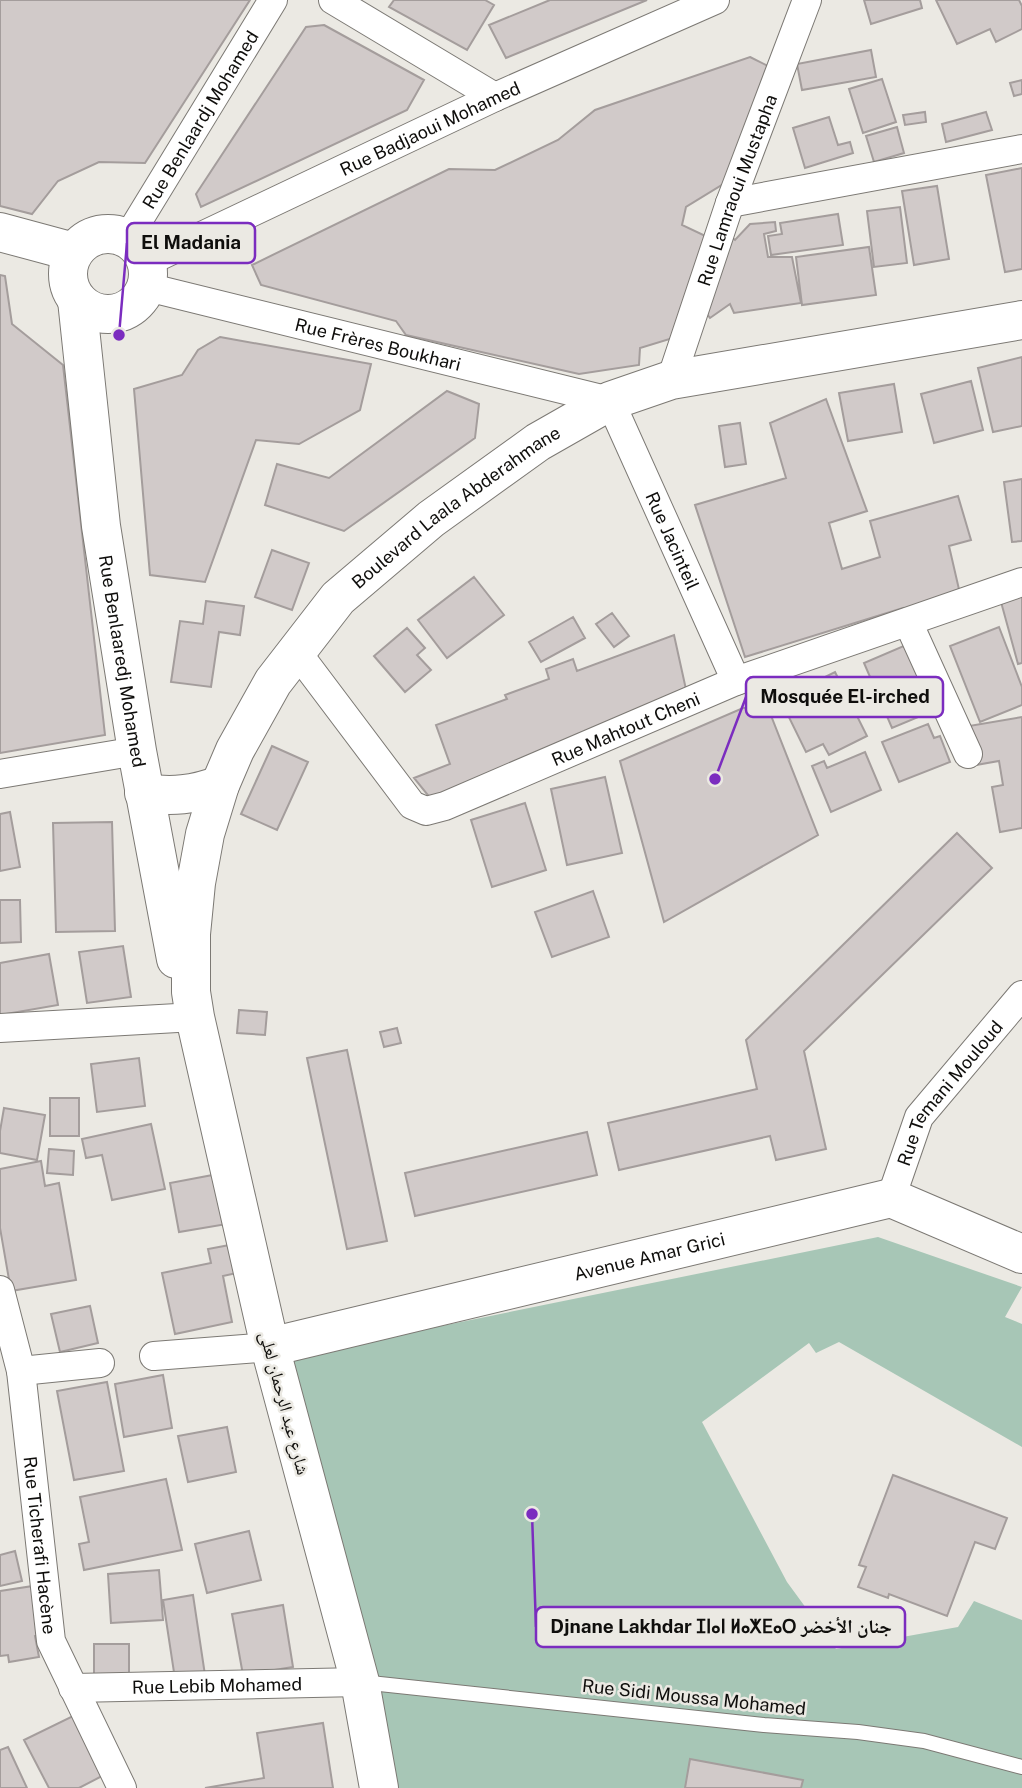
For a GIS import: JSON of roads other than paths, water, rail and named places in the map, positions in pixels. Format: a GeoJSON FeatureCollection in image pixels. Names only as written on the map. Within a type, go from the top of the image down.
{"type":"FeatureCollection","features":[{"type":"Feature","properties":{"kind":"main road"},"geometry":{"type":"LineString","coordinates":[[0,232],[74,252]]}},
{"type":"Feature","properties":{"kind":"main road"},"geometry":{"type":"LineString","coordinates":[[104,234],[140,263],[141,298],[121,312],[98,313],[86,308],[77,300],[71,289],[69,264],[74,252],[92,237],[104,234]]}},
{"type":"Feature","properties":{"kind":"main road","name":"Rue Benlaaredj Mohamed"},"geometry":{"type":"LineString","coordinates":[[77,300],[101,526],[137,751],[180,984],[195,1017]]}},
{"type":"Feature","properties":{"kind":"main road","name":"Boulevard Laala Abderahmane"},"geometry":{"type":"LineString","coordinates":[[195,1017],[191,992],[191,934],[205,834],[220,785],[253,715],[296,651],[338,598],[431,519],[538,442],[610,401],[671,380],[1022,320]]}},
{"type":"Feature","properties":{"kind":"main road"},"geometry":{"type":"LineString","coordinates":[[145,793],[183,795],[220,785]]}},
{"type":"Feature","properties":{"kind":"main road","name":"شارع عبد الرحمان لعلى"},"geometry":{"type":"LineString","coordinates":[[195,1017],[270,1347],[360,1682],[379,1788]]}},
{"type":"Feature","properties":{"kind":"main road"},"geometry":{"type":"LineString","coordinates":[[891,1198],[1022,1255]]}},
{"type":"Feature","properties":{"kind":"main road","name":"Avenue Amar Grici"},"geometry":{"type":"LineString","coordinates":[[270,1347],[891,1198]]}},
{"type":"Feature","properties":{"kind":"street","name":"Rue Benlaardj Mohamed"},"geometry":{"type":"LineString","coordinates":[[140,263],[273,0]]}},
{"type":"Feature","properties":{"kind":"street"},"geometry":{"type":"LineString","coordinates":[[334,0],[495,97]]}},
{"type":"Feature","properties":{"kind":"street","name":"Rue Badjaoui Mohamed"},"geometry":{"type":"LineString","coordinates":[[140,263],[495,97],[715,0]]}},
{"type":"Feature","properties":{"kind":"street","name":"Rue Lamraoui Mustapha"},"geometry":{"type":"LineString","coordinates":[[671,380],[730,203],[807,0]]}},
{"type":"Feature","properties":{"kind":"street"},"geometry":{"type":"LineString","coordinates":[[730,203],[1022,149]]}},
{"type":"Feature","properties":{"kind":"street","name":"Rue Frères Boukhari"},"geometry":{"type":"LineString","coordinates":[[140,263],[610,401]]}},
{"type":"Feature","properties":{"kind":"street","name":"Rue Jacinteil"},"geometry":{"type":"LineString","coordinates":[[610,401],[736,681]]}},
{"type":"Feature","properties":{"kind":"street","name":"Rue Mahtout Cheni"},"geometry":{"type":"LineString","coordinates":[[296,651],[412,805],[426,811],[445,806],[736,681],[1022,582]]}},
{"type":"Feature","properties":{"kind":"street"},"geometry":{"type":"LineString","coordinates":[[908,622],[968,754]]}},
{"type":"Feature","properties":{"kind":"street"},"geometry":{"type":"LineString","coordinates":[[0,774],[137,751]]}},
{"type":"Feature","properties":{"kind":"street","name":"Rue Temani Mouloud"},"geometry":{"type":"LineString","coordinates":[[891,1198],[919,1117],[1022,995]]}},
{"type":"Feature","properties":{"kind":"street"},"geometry":{"type":"LineString","coordinates":[[0,1028],[195,1017]]}},
{"type":"Feature","properties":{"kind":"street","name":"Rue Ticherafi Hacène"},"geometry":{"type":"LineString","coordinates":[[0,1290],[21,1371],[51,1641],[122,1788]]}},
{"type":"Feature","properties":{"kind":"street"},"geometry":{"type":"LineString","coordinates":[[154,1356],[270,1347]]}},
{"type":"Feature","properties":{"kind":"street"},"geometry":{"type":"LineString","coordinates":[[21,1371],[100,1363]]}},
{"type":"Feature","properties":{"kind":"street","name":"Rue Lebib Mohamed"},"geometry":{"type":"LineString","coordinates":[[73,1688],[360,1682]]}},
{"type":"Feature","properties":{"kind":"lane","name":"Rue Sidi Moussa Mohamed"},"geometry":{"type":"LineString","coordinates":[[360,1682],[764,1725],[858,1732],[924,1741],[1022,1767]]}},
{"type":"Feature","properties":{"kind":"place","name":"El Madania"},"geometry":{"type":"Point","coordinates":[119,335]}},
{"type":"Feature","properties":{"kind":"place","name":"Mosquée El-irched"},"geometry":{"type":"Point","coordinates":[715,779]}},
{"type":"Feature","properties":{"kind":"place","name":"Djnane Lakhdar ⵊⵏⴰⵏ ⵍⴰⵅⴹⴰⵔ جنان الأخضر"},"geometry":{"type":"Point","coordinates":[532,1514]}}]}
